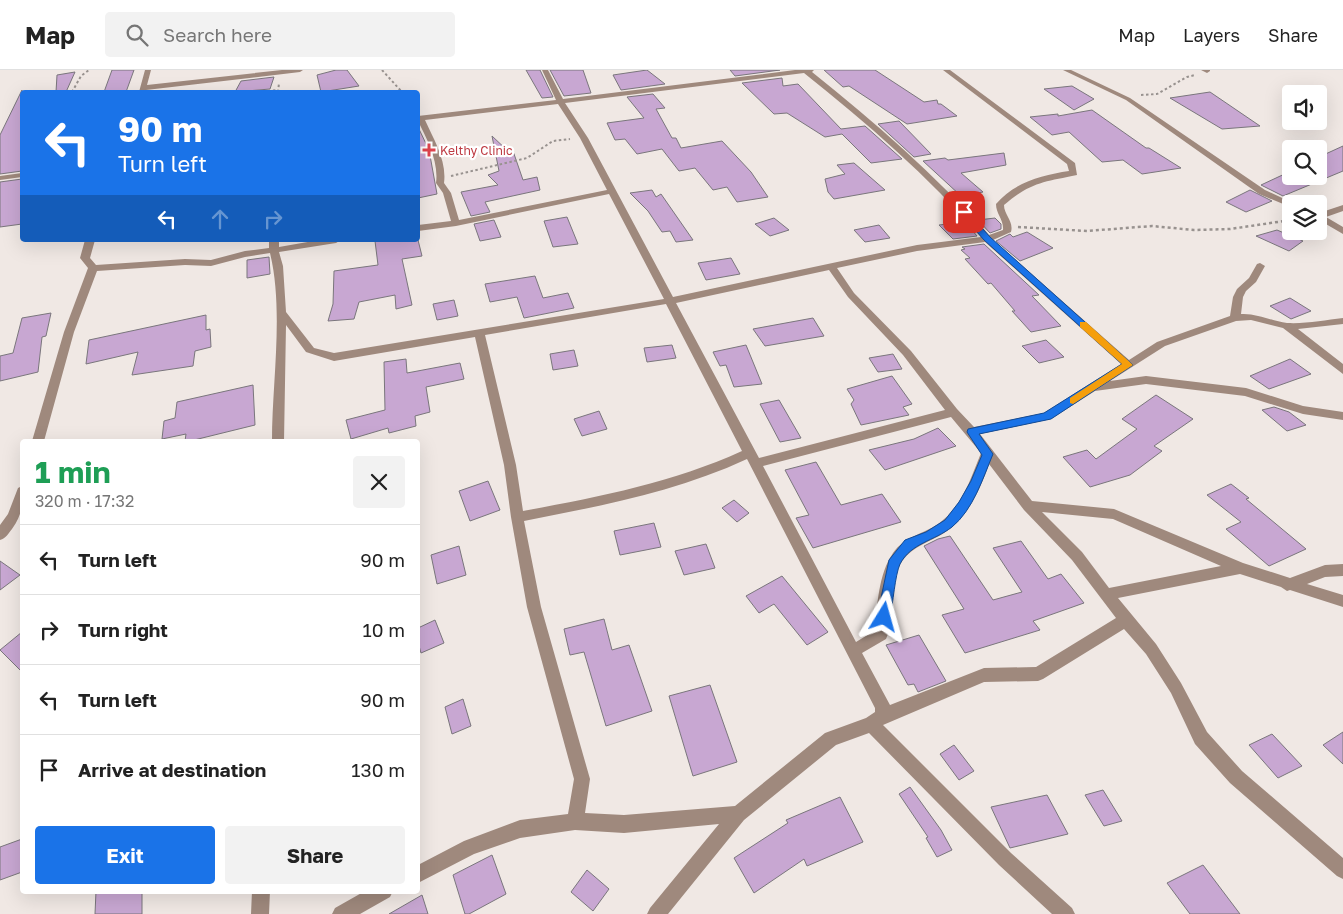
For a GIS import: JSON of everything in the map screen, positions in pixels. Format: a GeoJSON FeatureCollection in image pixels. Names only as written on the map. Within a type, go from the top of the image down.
{"type":"FeatureCollection","features":[{"type":"Feature","properties":{"kind":"street"},"geometry":{"type":"LineString","coordinates":[[142,90],[148,70]]}},
{"type":"Feature","properties":{"kind":"street"},"geometry":{"type":"LineString","coordinates":[[150,90],[300,70]]}},
{"type":"Feature","properties":{"kind":"street"},"geometry":{"type":"LineString","coordinates":[[545,70],[561,102],[584,138],[883,707],[876,720]]}},
{"type":"Feature","properties":{"kind":"street"},"geometry":{"type":"LineString","coordinates":[[420,119],[807,70],[878,130],[952,199],[987,239],[1128,365]]}},
{"type":"Feature","properties":{"kind":"street"},"geometry":{"type":"LineString","coordinates":[[281,312],[310,350],[334,357],[669,302],[917,248],[987,239],[1007,232],[1008,227],[1000,211],[1000,204],[1034,180],[1074,173],[1071,162],[946,70]]}},
{"type":"Feature","properties":{"kind":"street"},"geometry":{"type":"LineString","coordinates":[[1066,70],[1120,96],[1262,192],[1282,200]]}},
{"type":"Feature","properties":{"kind":"street"},"geometry":{"type":"LineString","coordinates":[[420,121],[437,157],[442,178],[440,183],[447,193],[456,223]]}},
{"type":"Feature","properties":{"kind":"street"},"geometry":{"type":"LineString","coordinates":[[0,178],[20,175]]}},
{"type":"Feature","properties":{"kind":"street"},"geometry":{"type":"LineString","coordinates":[[420,228],[456,223],[612,191]]}},
{"type":"Feature","properties":{"kind":"street"},"geometry":{"type":"LineString","coordinates":[[1327,213],[1343,208]]}},
{"type":"Feature","properties":{"kind":"street"},"geometry":{"type":"LineString","coordinates":[[1327,221],[1343,231]]}},
{"type":"Feature","properties":{"kind":"street"},"geometry":{"type":"LineString","coordinates":[[89,242],[85,258],[92,268]]}},
{"type":"Feature","properties":{"kind":"street"},"geometry":{"type":"LineString","coordinates":[[92,268],[185,262],[211,263],[274,245],[311,242]]}},
{"type":"Feature","properties":{"kind":"street"},"geometry":{"type":"LineString","coordinates":[[274,245],[278,266],[281,312],[278,439]]}},
{"type":"Feature","properties":{"kind":"street"},"geometry":{"type":"LineString","coordinates":[[831,266],[851,295],[907,353],[953,412],[972,432],[1028,506],[1077,556],[1108,594],[1126,620],[1152,649],[1176,688],[1201,738],[1236,777],[1343,870]]}},
{"type":"Feature","properties":{"kind":"street"},"geometry":{"type":"LineString","coordinates":[[1235,318],[1238,297],[1242,289],[1253,280],[1260,266]]}},
{"type":"Feature","properties":{"kind":"street"},"geometry":{"type":"LineString","coordinates":[[39,439],[64,347],[92,268]]}},
{"type":"Feature","properties":{"kind":"street"},"geometry":{"type":"LineString","coordinates":[[972,432],[1047,416],[1161,344],[1235,318],[1251,317],[1288,326],[1316,325],[1343,321]]}},
{"type":"Feature","properties":{"kind":"street"},"geometry":{"type":"LineString","coordinates":[[1288,326],[1333,360],[1343,370]]}},
{"type":"Feature","properties":{"kind":"street"},"geometry":{"type":"LineString","coordinates":[[479,333],[510,466],[517,517],[534,607],[582,779],[574,821]]}},
{"type":"Feature","properties":{"kind":"street"},"geometry":{"type":"LineString","coordinates":[[1091,388],[1146,380],[1161,381],[1246,392],[1303,410],[1343,416]]}},
{"type":"Feature","properties":{"kind":"street"},"geometry":{"type":"LineString","coordinates":[[517,517],[613,499],[668,484],[732,462],[953,412]]}},
{"type":"Feature","properties":{"kind":"street"},"geometry":{"type":"LineString","coordinates":[[853,650],[867,644],[881,634],[894,563],[909,543],[930,536],[949,523],[963,505],[976,481],[987,454]]}},
{"type":"Feature","properties":{"kind":"street"},"geometry":{"type":"LineString","coordinates":[[0,534],[14,516],[20,497]]}},
{"type":"Feature","properties":{"kind":"street"},"geometry":{"type":"LineString","coordinates":[[1028,506],[1114,514],[1240,568],[1287,585],[1343,601]]}},
{"type":"Feature","properties":{"kind":"street"},"geometry":{"type":"LineString","coordinates":[[1108,594],[1240,568]]}},
{"type":"Feature","properties":{"kind":"street"},"geometry":{"type":"LineString","coordinates":[[1287,585],[1325,571],[1343,570]]}},
{"type":"Feature","properties":{"kind":"street"},"geometry":{"type":"LineString","coordinates":[[656,914],[738,814],[831,739],[984,675],[1038,674],[1126,620]]}},
{"type":"Feature","properties":{"kind":"street"},"geometry":{"type":"LineString","coordinates":[[876,720],[1005,859],[1066,914]]}},
{"type":"Feature","properties":{"kind":"street"},"geometry":{"type":"LineString","coordinates":[[420,873],[470,847],[520,829],[574,821],[624,824],[738,814]]}},
{"type":"Feature","properties":{"kind":"street"},"geometry":{"type":"LineString","coordinates":[[260,914],[261,894]]}},
{"type":"Feature","properties":{"kind":"street"},"geometry":{"type":"LineString","coordinates":[[341,914],[378,894]]}},
{"type":"Feature","properties":{"kind":"path"},"geometry":{"type":"LineString","coordinates":[[73,90],[81,76],[89,70]]}},
{"type":"Feature","properties":{"kind":"path"},"geometry":{"type":"LineString","coordinates":[[382,70],[400,90]]}},
{"type":"Feature","properties":{"kind":"path"},"geometry":{"type":"LineString","coordinates":[[1120,96],[1157,94],[1187,77],[1200,75],[1206,71]]}},
{"type":"Feature","properties":{"kind":"path"},"geometry":{"type":"LineString","coordinates":[[442,178],[527,158],[553,141],[584,138]]}},
{"type":"Feature","properties":{"kind":"path"},"geometry":{"type":"LineString","coordinates":[[1008,227],[1087,231],[1152,226],[1194,230],[1230,229],[1282,221]]}},
{"type":"Feature","properties":{"kind":"building"},"geometry":{"type":"Polygon","coordinates":[[[112,70],[134,70],[127,90],[105,90],[112,70]]]}},
{"type":"Feature","properties":{"kind":"building"},"geometry":{"type":"Polygon","coordinates":[[[336,70],[347,70],[359,86],[321,90],[317,75],[336,70]]]}},
{"type":"Feature","properties":{"kind":"building"},"geometry":{"type":"Polygon","coordinates":[[[526,70],[540,70],[553,97],[542,98],[526,70]]]}},
{"type":"Feature","properties":{"kind":"building"},"geometry":{"type":"Polygon","coordinates":[[[550,70],[583,70],[591,93],[564,96],[550,70]]]}},
{"type":"Feature","properties":{"kind":"building"},"geometry":{"type":"Polygon","coordinates":[[[647,70],[665,84],[621,90],[613,75],[647,70]]]}},
{"type":"Feature","properties":{"kind":"building"},"geometry":{"type":"Polygon","coordinates":[[[730,70],[780,70],[735,76],[730,70]]]}},
{"type":"Feature","properties":{"kind":"building"},"geometry":{"type":"Polygon","coordinates":[[[824,70],[875,70],[924,102],[937,100],[938,104],[941,104],[957,116],[907,124],[849,86],[843,87],[824,70]]]}},
{"type":"Feature","properties":{"kind":"building"},"geometry":{"type":"Polygon","coordinates":[[[75,72],[67,90],[56,90],[57,75],[75,72]]]}},
{"type":"Feature","properties":{"kind":"building"},"geometry":{"type":"Polygon","coordinates":[[[274,77],[270,89],[236,90],[241,81],[274,77]]]}},
{"type":"Feature","properties":{"kind":"building"},"geometry":{"type":"Polygon","coordinates":[[[782,78],[783,86],[798,84],[841,129],[865,126],[902,159],[871,163],[842,134],[825,137],[787,113],[774,114],[742,83],[782,78]]]}},
{"type":"Feature","properties":{"kind":"building"},"geometry":{"type":"Polygon","coordinates":[[[1072,86],[1094,99],[1074,110],[1044,89],[1072,86]]]}},
{"type":"Feature","properties":{"kind":"building"},"geometry":{"type":"Polygon","coordinates":[[[1210,92],[1260,126],[1222,129],[1170,98],[1210,92]]]}},
{"type":"Feature","properties":{"kind":"building"},"geometry":{"type":"Polygon","coordinates":[[[20,94],[20,171],[0,174],[0,135],[20,94]]]}},
{"type":"Feature","properties":{"kind":"building"},"geometry":{"type":"Polygon","coordinates":[[[653,94],[665,108],[656,109],[672,138],[676,138],[681,148],[722,141],[751,172],[768,197],[737,202],[727,187],[713,190],[695,168],[679,171],[662,149],[637,154],[625,139],[615,140],[607,123],[644,118],[627,97],[653,94]]]}},
{"type":"Feature","properties":{"kind":"building"},"geometry":{"type":"Polygon","coordinates":[[[1092,110],[1146,148],[1181,168],[1142,174],[1123,160],[1102,162],[1069,132],[1052,135],[1030,117],[1058,114],[1058,116],[1092,110]]]}},
{"type":"Feature","properties":{"kind":"building"},"geometry":{"type":"Polygon","coordinates":[[[899,121],[931,154],[914,157],[878,124],[899,121]]]}},
{"type":"Feature","properties":{"kind":"building"},"geometry":{"type":"Polygon","coordinates":[[[420,131],[429,150],[437,194],[420,198],[420,131]]]}},
{"type":"Feature","properties":{"kind":"building"},"geometry":{"type":"Polygon","coordinates":[[[492,136],[509,152],[513,151],[523,180],[537,177],[540,190],[485,202],[490,212],[471,216],[461,192],[498,185],[488,175],[499,171],[492,136]]]}},
{"type":"Feature","properties":{"kind":"building"},"geometry":{"type":"Polygon","coordinates":[[[1343,146],[1343,171],[1327,178],[1327,153],[1343,146]]]}},
{"type":"Feature","properties":{"kind":"building"},"geometry":{"type":"Polygon","coordinates":[[[1004,153],[1006,165],[961,173],[983,192],[961,196],[923,161],[945,158],[948,160],[1004,153]]]}},
{"type":"Feature","properties":{"kind":"building"},"geometry":{"type":"Polygon","coordinates":[[[854,163],[885,190],[834,199],[828,192],[825,179],[845,174],[837,165],[854,163]]]}},
{"type":"Feature","properties":{"kind":"building"},"geometry":{"type":"Polygon","coordinates":[[[1282,175],[1282,185],[1309,185],[1282,196],[1261,185],[1282,175]]]}},
{"type":"Feature","properties":{"kind":"building"},"geometry":{"type":"Polygon","coordinates":[[[20,179],[20,224],[0,227],[0,182],[20,179]]]}},
{"type":"Feature","properties":{"kind":"building"},"geometry":{"type":"Polygon","coordinates":[[[652,190],[656,197],[661,194],[693,240],[676,242],[670,231],[662,232],[648,211],[630,193],[652,190]]]}},
{"type":"Feature","properties":{"kind":"building"},"geometry":{"type":"Polygon","coordinates":[[[1250,190],[1272,201],[1246,212],[1226,202],[1250,190]]]}},
{"type":"Feature","properties":{"kind":"building"},"geometry":{"type":"Polygon","coordinates":[[[567,217],[578,244],[553,247],[544,221],[567,217]]]}},
{"type":"Feature","properties":{"kind":"building"},"geometry":{"type":"Polygon","coordinates":[[[774,218],[789,230],[770,236],[755,224],[774,218]]]}},
{"type":"Feature","properties":{"kind":"building"},"geometry":{"type":"Polygon","coordinates":[[[995,218],[1001,224],[1001,229],[990,233],[978,220],[995,218]]]}},
{"type":"Feature","properties":{"kind":"building"},"geometry":{"type":"Polygon","coordinates":[[[494,220],[501,237],[480,241],[474,224],[494,220]]]}},
{"type":"Feature","properties":{"kind":"building"},"geometry":{"type":"Polygon","coordinates":[[[965,222],[977,236],[953,239],[939,225],[965,222]]]}},
{"type":"Feature","properties":{"kind":"building"},"geometry":{"type":"Polygon","coordinates":[[[879,225],[890,238],[865,242],[854,230],[879,225]]]}},
{"type":"Feature","properties":{"kind":"building"},"geometry":{"type":"Polygon","coordinates":[[[1277,230],[1282,232],[1282,240],[1303,241],[1289,251],[1256,236],[1277,230]]]}},
{"type":"Feature","properties":{"kind":"building"},"geometry":{"type":"Polygon","coordinates":[[[1027,232],[1053,248],[1020,261],[996,241],[1010,234],[1013,237],[1027,232]]]}},
{"type":"Feature","properties":{"kind":"building"},"geometry":{"type":"Polygon","coordinates":[[[375,242],[418,242],[422,256],[402,259],[412,305],[396,309],[395,295],[359,302],[354,319],[328,321],[333,304],[334,271],[378,265],[375,242]]]}},
{"type":"Feature","properties":{"kind":"building"},"geometry":{"type":"Polygon","coordinates":[[[984,244],[1039,295],[1032,296],[1061,326],[1031,332],[991,283],[988,284],[965,259],[970,258],[961,250],[965,249],[962,247],[984,244]]]}},
{"type":"Feature","properties":{"kind":"building"},"geometry":{"type":"Polygon","coordinates":[[[269,257],[270,274],[247,278],[247,260],[269,257]]]}},
{"type":"Feature","properties":{"kind":"building"},"geometry":{"type":"Polygon","coordinates":[[[731,258],[740,274],[706,280],[698,263],[731,258]]]}},
{"type":"Feature","properties":{"kind":"building"},"geometry":{"type":"Polygon","coordinates":[[[535,276],[543,298],[568,293],[574,308],[524,318],[517,297],[490,302],[485,284],[535,276]]]}},
{"type":"Feature","properties":{"kind":"building"},"geometry":{"type":"Polygon","coordinates":[[[1290,298],[1311,311],[1291,319],[1270,306],[1290,298]]]}},
{"type":"Feature","properties":{"kind":"building"},"geometry":{"type":"Polygon","coordinates":[[[454,300],[458,316],[437,320],[433,304],[454,300]]]}},
{"type":"Feature","properties":{"kind":"building"},"geometry":{"type":"Polygon","coordinates":[[[51,313],[46,336],[42,337],[38,372],[0,381],[0,356],[13,353],[22,318],[51,313]]]}},
{"type":"Feature","properties":{"kind":"building"},"geometry":{"type":"Polygon","coordinates":[[[206,315],[206,330],[210,329],[211,347],[195,351],[193,366],[132,375],[138,352],[86,364],[89,340],[206,315]]]}},
{"type":"Feature","properties":{"kind":"building"},"geometry":{"type":"Polygon","coordinates":[[[813,318],[824,336],[765,346],[753,329],[813,318]]]}},
{"type":"Feature","properties":{"kind":"building"},"geometry":{"type":"Polygon","coordinates":[[[1046,340],[1064,357],[1039,363],[1022,346],[1046,340]]]}},
{"type":"Feature","properties":{"kind":"building"},"geometry":{"type":"Polygon","coordinates":[[[672,345],[676,358],[647,362],[644,348],[672,345]]]}},
{"type":"Feature","properties":{"kind":"building"},"geometry":{"type":"Polygon","coordinates":[[[746,345],[762,384],[734,387],[726,365],[720,366],[713,352],[746,345]]]}},
{"type":"Feature","properties":{"kind":"building"},"geometry":{"type":"Polygon","coordinates":[[[574,350],[578,366],[553,370],[550,354],[574,350]]]}},
{"type":"Feature","properties":{"kind":"building"},"geometry":{"type":"Polygon","coordinates":[[[893,354],[902,369],[878,372],[869,358],[893,354]]]}},
{"type":"Feature","properties":{"kind":"building"},"geometry":{"type":"Polygon","coordinates":[[[406,359],[407,373],[460,363],[464,379],[426,387],[430,412],[415,416],[416,426],[389,433],[388,428],[351,439],[346,420],[385,410],[384,362],[406,359]]]}},
{"type":"Feature","properties":{"kind":"building"},"geometry":{"type":"Polygon","coordinates":[[[1290,359],[1311,374],[1269,389],[1250,376],[1290,359]]]}},
{"type":"Feature","properties":{"kind":"building"},"geometry":{"type":"Polygon","coordinates":[[[892,376],[912,404],[903,407],[909,415],[861,425],[851,404],[854,400],[847,389],[892,376]]]}},
{"type":"Feature","properties":{"kind":"building"},"geometry":{"type":"Polygon","coordinates":[[[253,385],[255,425],[198,439],[185,439],[186,434],[162,439],[164,421],[175,418],[177,402],[253,385]]]}},
{"type":"Feature","properties":{"kind":"building"},"geometry":{"type":"Polygon","coordinates":[[[1156,395],[1193,419],[1154,446],[1162,451],[1130,475],[1090,487],[1063,457],[1087,450],[1096,459],[1137,429],[1122,419],[1156,395]]]}},
{"type":"Feature","properties":{"kind":"building"},"geometry":{"type":"Polygon","coordinates":[[[779,400],[801,438],[780,442],[760,404],[779,400]]]}},
{"type":"Feature","properties":{"kind":"building"},"geometry":{"type":"Polygon","coordinates":[[[1274,407],[1289,412],[1306,425],[1287,431],[1262,410],[1274,407]]]}},
{"type":"Feature","properties":{"kind":"building"},"geometry":{"type":"Polygon","coordinates":[[[599,411],[607,429],[582,436],[574,419],[599,411]]]}},
{"type":"Feature","properties":{"kind":"building"},"geometry":{"type":"Polygon","coordinates":[[[938,428],[956,446],[885,470],[869,450],[914,439],[938,428]]]}},
{"type":"Feature","properties":{"kind":"building"},"geometry":{"type":"Polygon","coordinates":[[[816,462],[841,505],[882,494],[901,522],[813,548],[796,518],[809,515],[785,470],[816,462]]]}},
{"type":"Feature","properties":{"kind":"building"},"geometry":{"type":"Polygon","coordinates":[[[488,481],[500,510],[470,521],[459,491],[488,481]]]}},
{"type":"Feature","properties":{"kind":"building"},"geometry":{"type":"Polygon","coordinates":[[[1231,484],[1249,498],[1246,499],[1306,549],[1269,566],[1226,529],[1241,522],[1207,495],[1231,484]]]}},
{"type":"Feature","properties":{"kind":"building"},"geometry":{"type":"Polygon","coordinates":[[[734,500],[749,513],[737,522],[722,508],[734,500]]]}},
{"type":"Feature","properties":{"kind":"building"},"geometry":{"type":"Polygon","coordinates":[[[654,523],[661,547],[620,555],[614,531],[654,523]]]}},
{"type":"Feature","properties":{"kind":"building"},"geometry":{"type":"Polygon","coordinates":[[[950,536],[993,600],[1022,592],[993,548],[1021,541],[1048,579],[1061,574],[1084,603],[1033,621],[1040,630],[965,653],[942,615],[964,609],[924,546],[938,539],[950,536]]]}},
{"type":"Feature","properties":{"kind":"building"},"geometry":{"type":"Polygon","coordinates":[[[706,544],[715,568],[684,575],[675,551],[706,544]]]}},
{"type":"Feature","properties":{"kind":"building"},"geometry":{"type":"Polygon","coordinates":[[[459,546],[466,575],[437,584],[431,555],[459,546]]]}},
{"type":"Feature","properties":{"kind":"building"},"geometry":{"type":"Polygon","coordinates":[[[0,561],[20,575],[0,590],[0,561]]]}},
{"type":"Feature","properties":{"kind":"building"},"geometry":{"type":"Polygon","coordinates":[[[782,576],[828,632],[807,645],[774,604],[759,613],[746,596],[782,576]]]}},
{"type":"Feature","properties":{"kind":"building"},"geometry":{"type":"Polygon","coordinates":[[[604,619],[612,650],[629,645],[652,711],[606,726],[584,652],[570,655],[564,629],[604,619]]]}},
{"type":"Feature","properties":{"kind":"building"},"geometry":{"type":"Polygon","coordinates":[[[435,620],[444,643],[421,653],[420,627],[435,620]]]}},
{"type":"Feature","properties":{"kind":"building"},"geometry":{"type":"Polygon","coordinates":[[[20,634],[20,670],[0,650],[20,634]]]}},
{"type":"Feature","properties":{"kind":"building"},"geometry":{"type":"Polygon","coordinates":[[[919,635],[946,681],[918,692],[914,684],[908,685],[886,645],[919,635]]]}},
{"type":"Feature","properties":{"kind":"building"},"geometry":{"type":"Polygon","coordinates":[[[710,685],[737,762],[693,776],[669,696],[710,685]]]}},
{"type":"Feature","properties":{"kind":"building"},"geometry":{"type":"Polygon","coordinates":[[[463,699],[471,726],[452,734],[445,707],[463,699]]]}},
{"type":"Feature","properties":{"kind":"building"},"geometry":{"type":"Polygon","coordinates":[[[1343,732],[1343,764],[1323,745],[1343,732]]]}},
{"type":"Feature","properties":{"kind":"building"},"geometry":{"type":"Polygon","coordinates":[[[1272,734],[1302,766],[1278,778],[1249,745],[1272,734]]]}},
{"type":"Feature","properties":{"kind":"building"},"geometry":{"type":"Polygon","coordinates":[[[954,745],[974,771],[959,780],[940,754],[954,745]]]}},
{"type":"Feature","properties":{"kind":"building"},"geometry":{"type":"Polygon","coordinates":[[[910,787],[941,830],[952,850],[937,857],[926,838],[928,837],[899,794],[910,787]]]}},
{"type":"Feature","properties":{"kind":"building"},"geometry":{"type":"Polygon","coordinates":[[[1103,790],[1122,821],[1104,826],[1085,795],[1103,790]]]}},
{"type":"Feature","properties":{"kind":"building"},"geometry":{"type":"Polygon","coordinates":[[[1047,795],[1068,834],[1010,848],[991,807],[1047,795]]]}},
{"type":"Feature","properties":{"kind":"building"},"geometry":{"type":"Polygon","coordinates":[[[840,797],[863,842],[807,866],[804,859],[754,893],[734,858],[788,823],[786,820],[840,797]]]}},
{"type":"Feature","properties":{"kind":"building"},"geometry":{"type":"Polygon","coordinates":[[[20,840],[20,873],[0,880],[0,847],[20,840]]]}},
{"type":"Feature","properties":{"kind":"building"},"geometry":{"type":"Polygon","coordinates":[[[492,855],[506,894],[469,914],[465,914],[453,875],[492,855]]]}},
{"type":"Feature","properties":{"kind":"building"},"geometry":{"type":"Polygon","coordinates":[[[1203,865],[1240,914],[1190,914],[1167,883],[1203,865]]]}},
{"type":"Feature","properties":{"kind":"building"},"geometry":{"type":"Polygon","coordinates":[[[587,870],[609,889],[593,911],[571,892],[587,870]]]}},
{"type":"Feature","properties":{"kind":"building"},"geometry":{"type":"Polygon","coordinates":[[[96,894],[142,894],[142,914],[95,914],[96,894]]]}},
{"type":"Feature","properties":{"kind":"building"},"geometry":{"type":"Polygon","coordinates":[[[422,895],[428,914],[389,914],[422,895]]]}},
{"type":"Feature","properties":{"kind":"slow traffic"},"geometry":{"type":"LineString","coordinates":[[1073,401],[1128,365],[1083,325]]}},
{"type":"Feature","properties":{"kind":"place","name":"Kelthy Clinic"},"geometry":{"type":"Point","coordinates":[429,150]}},
{"type":"Feature","properties":{"kind":"route"},"geometry":{"type":"LineString","coordinates":[[884,617],[894,563],[909,543],[930,536],[949,523],[963,505],[976,481],[987,454],[972,432],[1047,416],[1128,365],[987,239],[964,212]]}}]}
